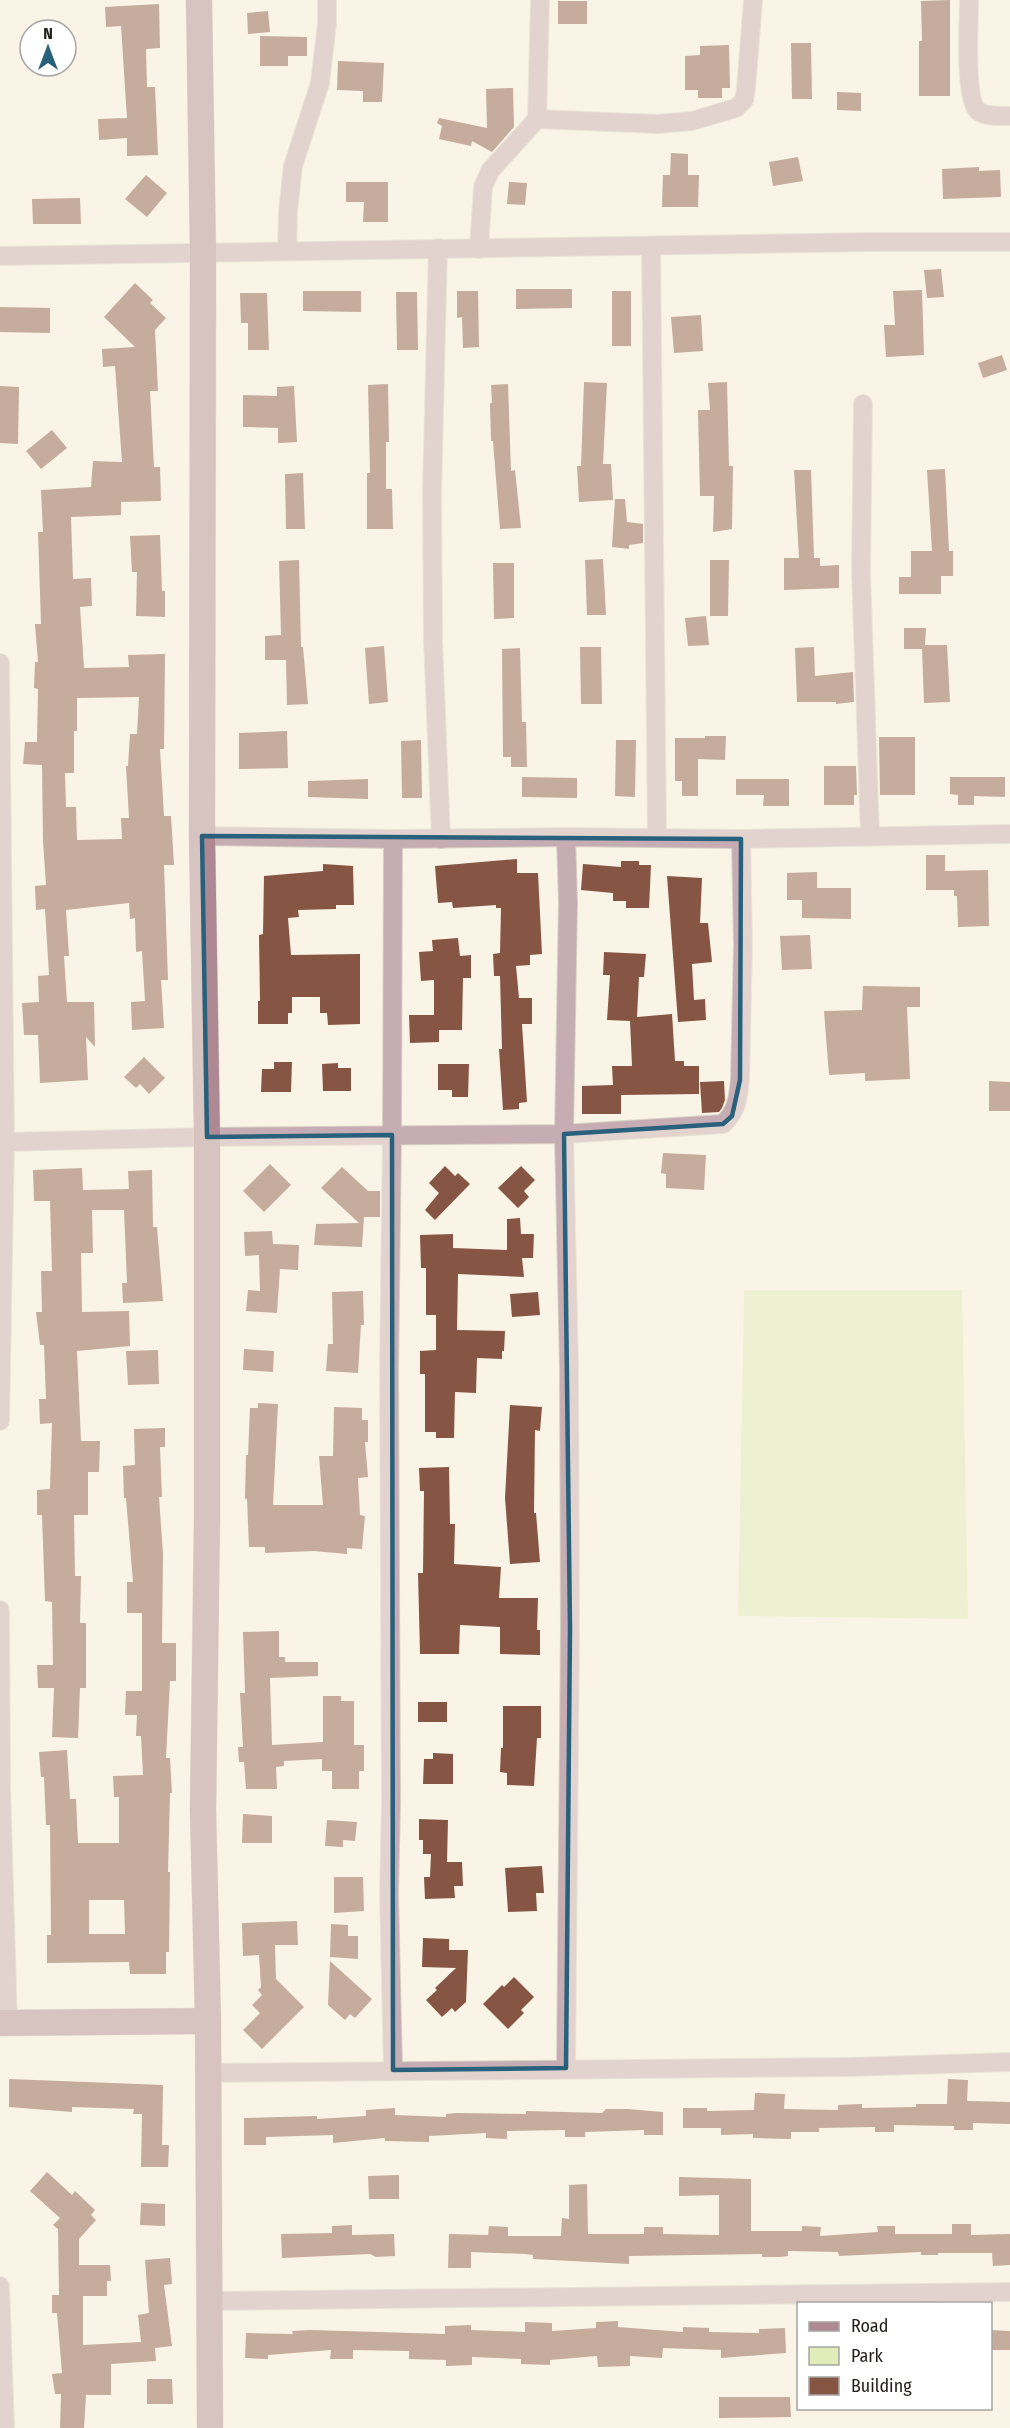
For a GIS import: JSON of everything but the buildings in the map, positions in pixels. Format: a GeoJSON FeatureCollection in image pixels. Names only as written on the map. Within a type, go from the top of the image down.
{"type":"FeatureCollection","features":[{"type":"Feature","properties":{"kind":"street"},"geometry":{"type":"LineString","coordinates":[[199,0],[203,254],[202,836],[207,1137],[207,1520],[203,1810],[208,2021],[206,2073],[210,2428]]}},
{"type":"Feature","properties":{"kind":"street"},"geometry":{"type":"LineString","coordinates":[[287,250],[293,166],[320,83],[327,23],[327,0]]}},
{"type":"Feature","properties":{"kind":"street"},"geometry":{"type":"LineString","coordinates":[[479,249],[483,187],[490,171],[537,119],[540,0]]}},
{"type":"Feature","properties":{"kind":"street"},"geometry":{"type":"LineString","coordinates":[[537,119],[658,124],[692,122],[736,108],[744,100],[746,89],[753,0]]}},
{"type":"Feature","properties":{"kind":"street"},"geometry":{"type":"LineString","coordinates":[[969,0],[969,87],[972,103],[979,112],[992,116],[1010,116]]}},
{"type":"Feature","properties":{"kind":"street"},"geometry":{"type":"LineString","coordinates":[[0,256],[203,254],[287,250],[1010,242]]}},
{"type":"Feature","properties":{"kind":"street"},"geometry":{"type":"LineString","coordinates":[[651,246],[657,837]]}},
{"type":"Feature","properties":{"kind":"street"},"geometry":{"type":"LineString","coordinates":[[438,248],[432,583],[441,839]]}},
{"type":"Feature","properties":{"kind":"street"},"geometry":{"type":"LineString","coordinates":[[862,404],[861,572],[870,836]]}},
{"type":"Feature","properties":{"kind":"street"},"geometry":{"type":"LineString","coordinates":[[0,663],[5,1142],[0,1421]]}},
{"type":"Feature","properties":{"kind":"street"},"geometry":{"type":"LineString","coordinates":[[202,836],[393,839],[566,837],[741,839],[1010,834]]}},
{"type":"Feature","properties":{"kind":"street"},"geometry":{"type":"LineString","coordinates":[[566,837],[568,902],[564,1134],[570,1380],[566,2068]]}},
{"type":"Feature","properties":{"kind":"street"},"geometry":{"type":"LineString","coordinates":[[393,839],[389,1428],[391,1802],[389,1894],[393,2070]]}},
{"type":"Feature","properties":{"kind":"street"},"geometry":{"type":"LineString","coordinates":[[5,1142],[207,1137],[564,1134],[723,1124],[732,1116],[738,1102],[740,1080],[743,945],[741,839]]}},
{"type":"Feature","properties":{"kind":"street"},"geometry":{"type":"LineString","coordinates":[[0,1610],[4,2023],[208,2021]]}},
{"type":"Feature","properties":{"kind":"street"},"geometry":{"type":"LineString","coordinates":[[206,2073],[850,2067],[1010,2062]]}},
{"type":"Feature","properties":{"kind":"street"},"geometry":{"type":"LineString","coordinates":[[0,2286],[5,2428]]}},
{"type":"Feature","properties":{"kind":"street"},"geometry":{"type":"LineString","coordinates":[[209,2301],[1010,2292]]}},
{"type":"Feature","properties":{"kind":"highlighted area"},"geometry":{"type":"Polygon","coordinates":[[[202,836],[741,839],[740,1080],[732,1116],[723,1124],[564,1134],[570,1628],[566,2068],[393,2070],[392,1135],[207,1137],[202,836]]]}},
{"type":"Feature","properties":{"kind":"green space"},"geometry":{"type":"Polygon","coordinates":[[[744,1290],[962,1290],[968,1619],[738,1616],[744,1290]]]}}]}
